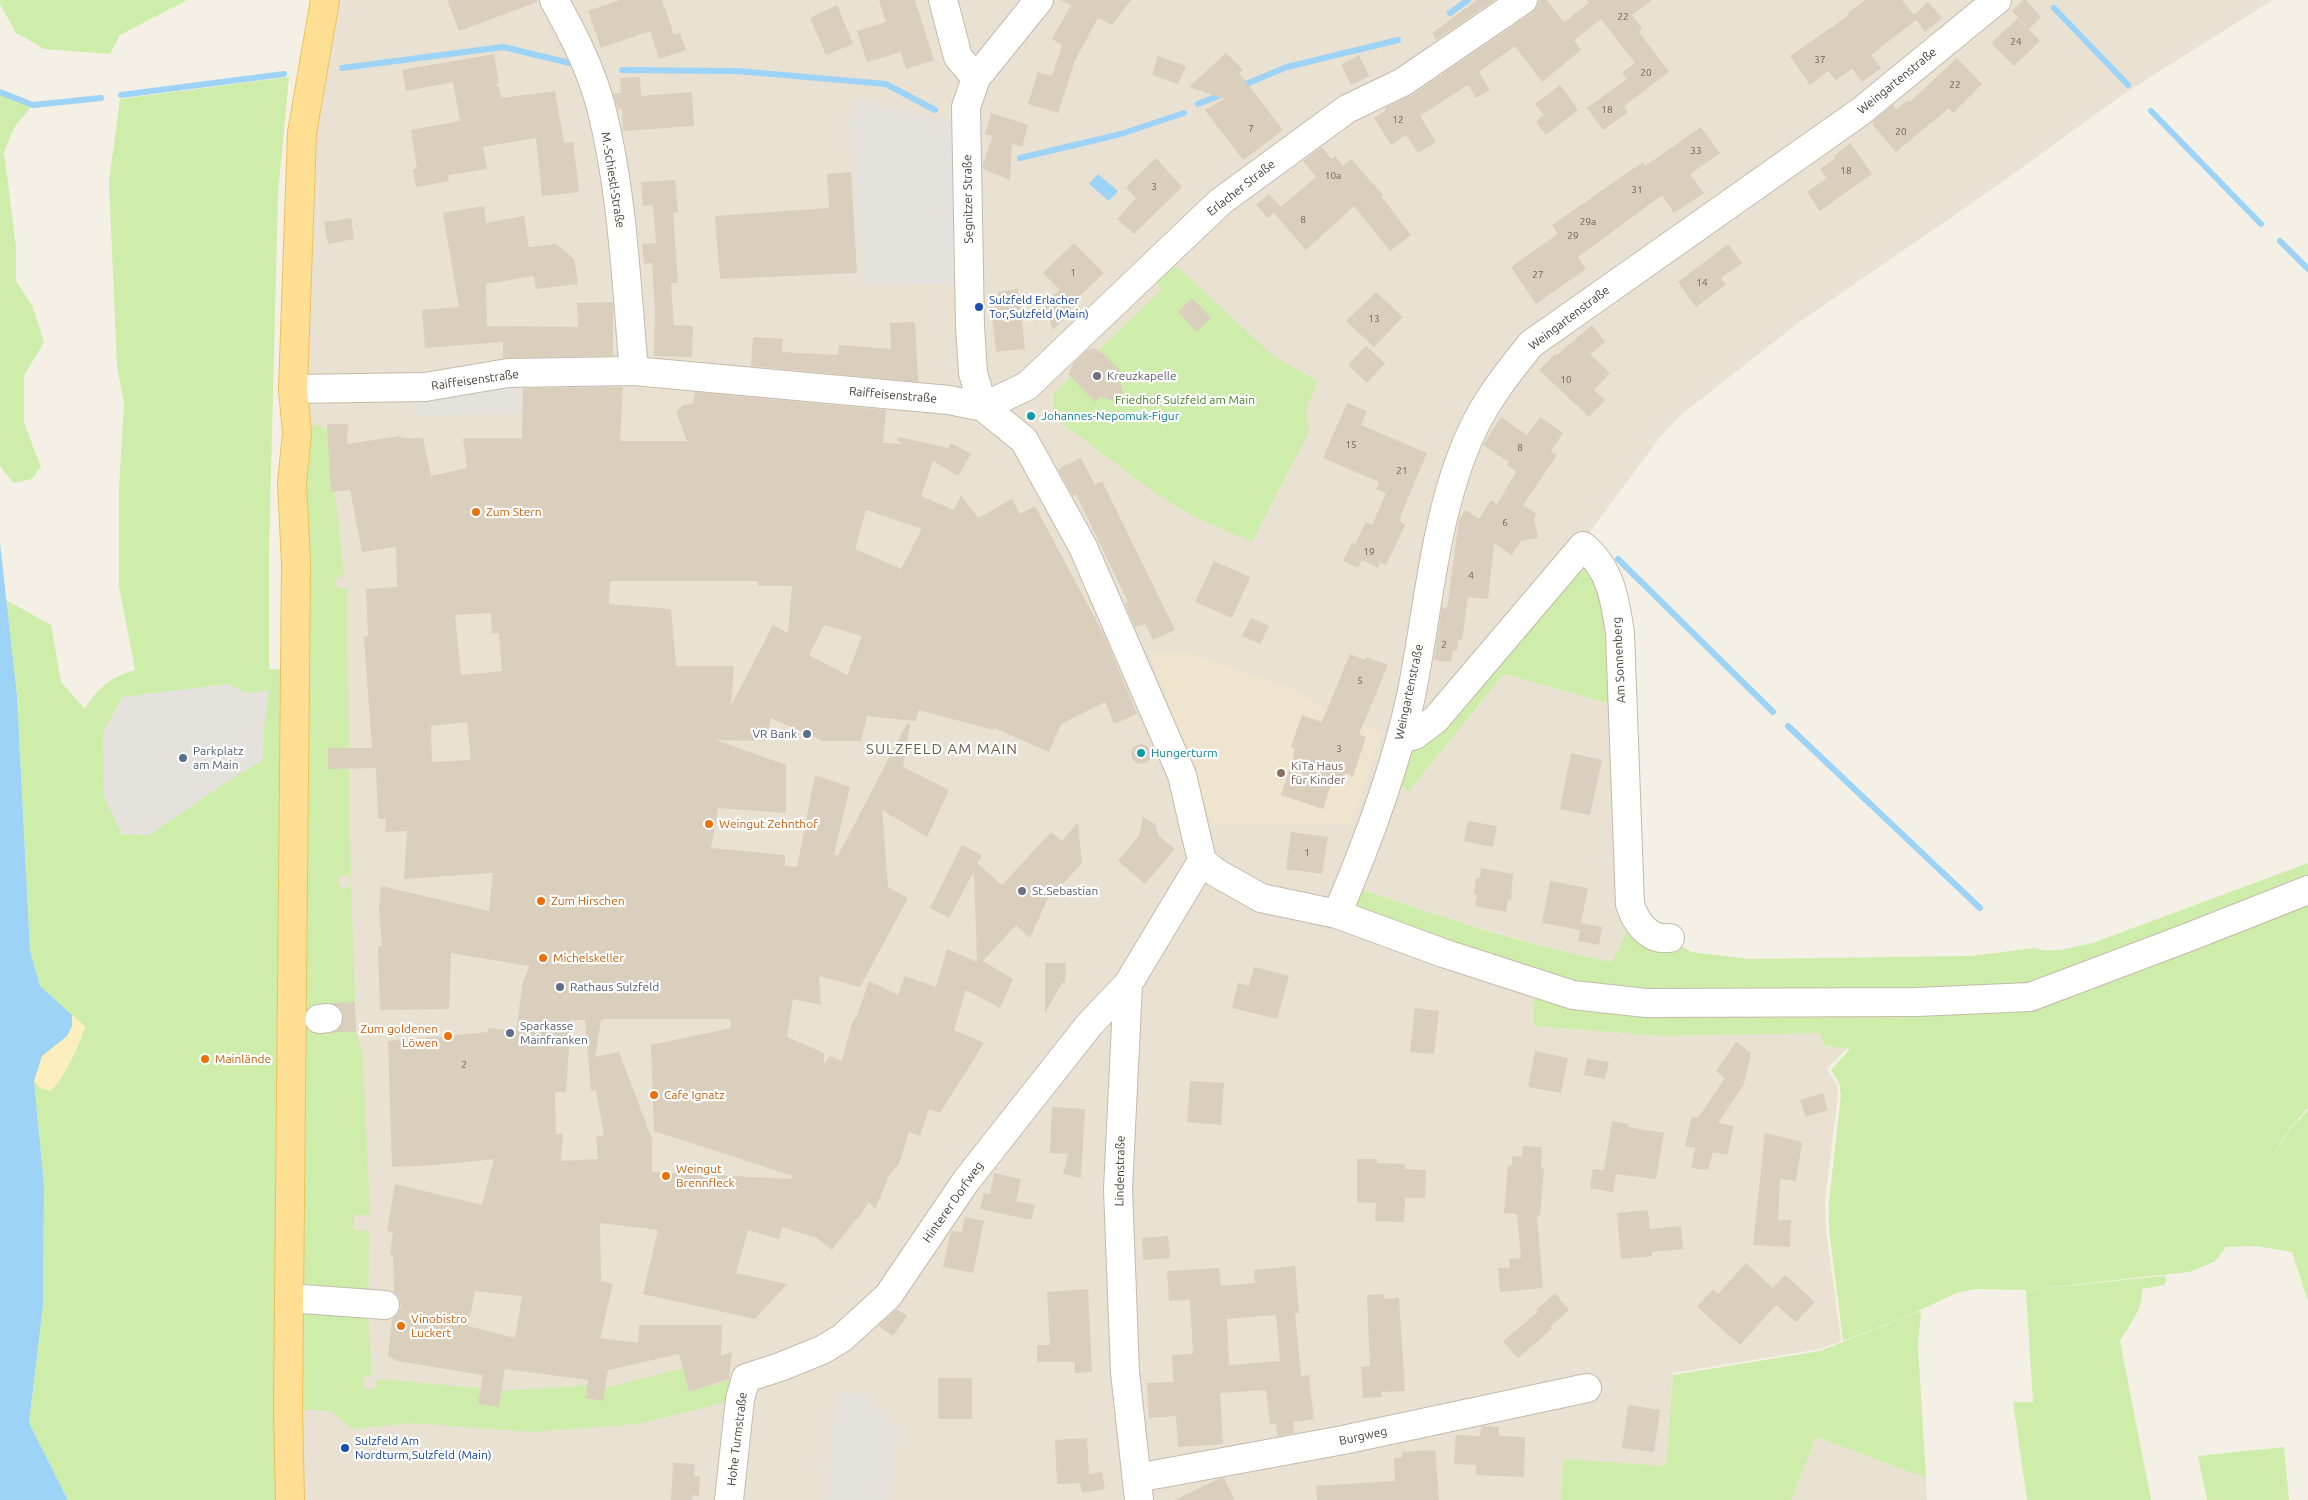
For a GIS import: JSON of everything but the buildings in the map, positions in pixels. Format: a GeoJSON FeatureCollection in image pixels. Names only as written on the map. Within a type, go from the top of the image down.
{"type":"FeatureCollection","features":[{"type":"Feature","properties":{"kind":"main road"},"geometry":{"type":"LineString","coordinates":[[290,1500],[289,1298],[296,574],[292,483],[297,434],[293,389],[302,133],[325,0]]}},
{"type":"Feature","properties":{"kind":"street","name":"M.-Schiestl-Straße"},"geometry":{"type":"LineString","coordinates":[[554,0],[578,42],[601,107],[618,199],[634,371]]}},
{"type":"Feature","properties":{"kind":"street"},"geometry":{"type":"LineString","coordinates":[[943,0],[958,57],[976,78]]}},
{"type":"Feature","properties":{"kind":"street","name":"Segnitzer Straße"},"geometry":{"type":"LineString","coordinates":[[984,407],[973,373],[970,326],[966,107],[976,78],[1039,0]]}},
{"type":"Feature","properties":{"kind":"street","name":"Erlacher Straße"},"geometry":{"type":"LineString","coordinates":[[984,407],[1027,386],[1220,202],[1347,109],[1402,82],[1523,0]]}},
{"type":"Feature","properties":{"kind":"street","name":"Weingartenstraße"},"geometry":{"type":"LineString","coordinates":[[1337,914],[1356,867],[1400,739],[1411,695],[1437,552],[1453,483],[1472,431],[1502,380],[1531,344],[1572,313],[1860,112],[1997,0]]}},
{"type":"Feature","properties":{"kind":"street","name":"Raiffeisenstraße"},"geometry":{"type":"LineString","coordinates":[[293,389],[425,387],[508,373],[634,371],[949,400],[984,407],[1024,440],[1082,547],[1182,775],[1202,861]]}},
{"type":"Feature","properties":{"kind":"street","name":"Am Sonnenberg"},"geometry":{"type":"LineString","coordinates":[[1400,739],[1415,735],[1436,719],[1583,546],[1596,556],[1613,590],[1620,633],[1630,904],[1634,919],[1640,927],[1664,939],[1670,938]]}},
{"type":"Feature","properties":{"kind":"street"},"geometry":{"type":"LineString","coordinates":[[1202,861],[1215,872],[1261,898],[1337,914],[1443,953],[1573,995],[1646,1003],[1917,1002],[2030,997],[2189,938],[2308,890]]}},
{"type":"Feature","properties":{"kind":"street","name":"Lindenstraße"},"geometry":{"type":"LineString","coordinates":[[1138,1489],[1125,1372],[1118,1189],[1128,984],[1202,861]]}},
{"type":"Feature","properties":{"kind":"street","name":"Hinterer Dorfweg"},"geometry":{"type":"LineString","coordinates":[[746,1378],[822,1350],[842,1338],[888,1296],[966,1181],[1089,1025],[1128,984]]}},
{"type":"Feature","properties":{"kind":"street"},"geometry":{"type":"LineString","coordinates":[[289,1298],[385,1305]]}},
{"type":"Feature","properties":{"kind":"street","name":"Hohe Turmstraße"},"geometry":{"type":"LineString","coordinates":[[729,1500],[740,1399],[746,1378]]}},
{"type":"Feature","properties":{"kind":"street","name":"Burgweg"},"geometry":{"type":"LineString","coordinates":[[1138,1489],[1343,1440],[1587,1388]]}},
{"type":"Feature","properties":{"kind":"shaded area"},"geometry":{"type":"Polygon","coordinates":[[[325,0],[2273,0],[2125,93],[2001,183],[1798,323],[1681,415],[1661,436],[1580,545],[1409,791],[1504,674],[1618,706],[1632,920],[1613,962],[1568,953],[1448,919],[1361,889],[1535,986],[1533,1026],[1662,1036],[1821,1033],[1824,1046],[1847,1048],[1827,1069],[1837,1085],[1838,1095],[1825,1201],[1826,1229],[1841,1341],[1820,1349],[1673,1373],[1666,1466],[1564,1460],[1561,1500],[290,1500],[293,389],[325,0]]]}},
{"type":"Feature","properties":{"kind":"shaded area"},"geometry":{"type":"Polygon","coordinates":[[[855,99],[954,122],[957,284],[863,285],[850,120],[855,99]]]}},
{"type":"Feature","properties":{"kind":"shaded area"},"geometry":{"type":"Polygon","coordinates":[[[510,383],[522,383],[520,413],[415,416],[415,401],[510,383]]]}},
{"type":"Feature","properties":{"kind":"shaded area","name":"KiTa Haus für Kinder"},"geometry":{"type":"Polygon","coordinates":[[[1149,651],[1184,651],[1294,689],[1341,719],[1382,733],[1351,824],[1210,825],[1208,813],[1149,651]]]}},
{"type":"Feature","properties":{"kind":"shaded area","name":"Parkplatz am Main"},"geometry":{"type":"Polygon","coordinates":[[[227,684],[248,693],[269,690],[264,727],[263,760],[231,779],[149,835],[121,834],[104,796],[103,733],[122,697],[227,684]]]}},
{"type":"Feature","properties":{"kind":"shaded area"},"geometry":{"type":"Polygon","coordinates":[[[838,1392],[863,1394],[899,1430],[890,1500],[826,1500],[838,1392]]]}},
{"type":"Feature","properties":{"kind":"shaded area"},"geometry":{"type":"Polygon","coordinates":[[[1816,1437],[1926,1478],[1927,1500],[1791,1500],[1816,1437]]]}},
{"type":"Feature","properties":{"kind":"green space"},"geometry":{"type":"Polygon","coordinates":[[[0,0],[187,0],[120,35],[110,54],[44,49],[16,33],[0,4],[0,0]]]}},
{"type":"Feature","properties":{"kind":"green space"},"geometry":{"type":"Polygon","coordinates":[[[289,77],[278,195],[269,552],[269,669],[295,670],[297,433],[319,424],[322,428],[328,429],[331,492],[335,492],[344,576],[337,578],[335,583],[340,589],[347,587],[349,748],[328,748],[328,769],[349,769],[351,881],[349,876],[344,875],[339,877],[337,882],[342,889],[348,888],[351,883],[355,1002],[327,1003],[328,1032],[356,1032],[363,1056],[370,1215],[354,1215],[354,1230],[369,1231],[368,1316],[372,1375],[364,1377],[363,1386],[367,1390],[374,1389],[377,1385],[376,1379],[480,1388],[478,1404],[499,1407],[502,1391],[588,1385],[586,1398],[603,1401],[605,1388],[683,1368],[689,1392],[731,1379],[746,1378],[740,1399],[638,1424],[531,1432],[413,1423],[351,1429],[331,1411],[289,1409],[290,1500],[68,1500],[29,1423],[43,1305],[44,1185],[34,1081],[41,1088],[51,1091],[67,1069],[85,1027],[40,986],[30,951],[17,696],[6,600],[51,625],[61,682],[85,709],[94,695],[105,684],[135,670],[119,586],[119,488],[124,403],[117,367],[109,182],[120,99],[289,77]]]}},
{"type":"Feature","properties":{"kind":"green space"},"geometry":{"type":"Polygon","coordinates":[[[0,92],[33,105],[15,126],[4,152],[16,247],[16,281],[32,305],[44,342],[24,376],[24,423],[41,467],[32,479],[13,483],[0,466],[0,92]]]}},
{"type":"Feature","properties":{"kind":"green space","name":"Friedhof Sulzfeld am Main"},"geometry":{"type":"Polygon","coordinates":[[[1170,260],[1272,355],[1317,381],[1306,410],[1309,431],[1252,542],[1195,517],[1156,494],[1054,417],[1054,393],[1162,289],[1151,278],[1170,260]]]}},
{"type":"Feature","properties":{"kind":"green space"},"geometry":{"type":"Polygon","coordinates":[[[1584,550],[1602,571],[1618,706],[1504,674],[1409,791],[1404,789],[1401,784],[1409,742],[1584,550]]]}},
{"type":"Feature","properties":{"kind":"green space"},"geometry":{"type":"Polygon","coordinates":[[[2308,863],[2308,1108],[2289,1129],[2266,1167],[2290,1129],[2308,1110],[2308,1301],[2292,1252],[2256,1246],[2226,1247],[2214,1262],[2189,1272],[2025,1290],[1975,1289],[1956,1293],[1910,1315],[1843,1341],[1829,1230],[1829,1202],[1841,1095],[1839,1083],[1831,1070],[1850,1049],[1824,1046],[1820,1033],[1662,1036],[1533,1026],[1535,986],[1351,917],[1361,889],[1485,930],[1548,948],[1612,962],[1632,920],[1692,952],[1748,959],[1970,956],[2035,948],[2049,951],[2093,943],[2308,863]]]}},
{"type":"Feature","properties":{"kind":"green space"},"geometry":{"type":"Polygon","coordinates":[[[2164,1276],[2167,1280],[2164,1285],[2142,1289],[2138,1310],[2120,1341],[2151,1500],[2027,1500],[2013,1402],[2033,1402],[2026,1290],[2164,1276]]]}},
{"type":"Feature","properties":{"kind":"green space"},"geometry":{"type":"Polygon","coordinates":[[[1921,1311],[1918,1346],[1926,1478],[1816,1437],[1791,1500],[1561,1500],[1563,1459],[1666,1466],[1673,1375],[1820,1351],[1921,1311]]]}},
{"type":"Feature","properties":{"kind":"green space"},"geometry":{"type":"Polygon","coordinates":[[[2284,1447],[2289,1500],[2207,1500],[2198,1456],[2284,1447]]]}},
{"type":"Feature","properties":{"kind":"sand"},"geometry":{"type":"Polygon","coordinates":[[[72,1015],[85,1026],[75,1052],[67,1069],[51,1091],[41,1088],[34,1081],[37,1067],[43,1055],[66,1035],[71,1024],[72,1015]]]}},
{"type":"Feature","properties":{"kind":"water"},"geometry":{"type":"Polygon","coordinates":[[[1098,174],[1118,191],[1109,201],[1089,184],[1098,174]]]}},
{"type":"Feature","properties":{"kind":"water"},"geometry":{"type":"Polygon","coordinates":[[[0,543],[17,696],[30,951],[40,986],[72,1015],[72,1026],[67,1036],[42,1056],[34,1081],[44,1185],[43,1305],[29,1423],[68,1500],[0,1500],[0,543]]]}},
{"type":"Feature","properties":{"kind":"waterway"},"geometry":{"type":"LineString","coordinates":[[1450,13],[1468,0]]}},
{"type":"Feature","properties":{"kind":"waterway"},"geometry":{"type":"LineString","coordinates":[[2054,8],[2128,85]]}},
{"type":"Feature","properties":{"kind":"waterway"},"geometry":{"type":"LineString","coordinates":[[1241,86],[1287,67],[1398,40]]}},
{"type":"Feature","properties":{"kind":"waterway"},"geometry":{"type":"LineString","coordinates":[[342,68],[503,47],[570,63]]}},
{"type":"Feature","properties":{"kind":"waterway"},"geometry":{"type":"LineString","coordinates":[[622,70],[737,71],[886,84],[935,110]]}},
{"type":"Feature","properties":{"kind":"waterway"},"geometry":{"type":"LineString","coordinates":[[121,95],[284,74]]}},
{"type":"Feature","properties":{"kind":"waterway"},"geometry":{"type":"LineString","coordinates":[[0,92],[33,105],[101,98]]}},
{"type":"Feature","properties":{"kind":"waterway"},"geometry":{"type":"LineString","coordinates":[[1198,104],[1223,94]]}},
{"type":"Feature","properties":{"kind":"waterway"},"geometry":{"type":"LineString","coordinates":[[2151,111],[2261,224]]}},
{"type":"Feature","properties":{"kind":"waterway"},"geometry":{"type":"LineString","coordinates":[[1020,158],[1121,134],[1184,113]]}},
{"type":"Feature","properties":{"kind":"waterway"},"geometry":{"type":"LineString","coordinates":[[2280,241],[2308,269]]}},
{"type":"Feature","properties":{"kind":"waterway"},"geometry":{"type":"LineString","coordinates":[[1618,559],[1773,712]]}},
{"type":"Feature","properties":{"kind":"waterway"},"geometry":{"type":"LineString","coordinates":[[1788,726],[1980,908]]}},
{"type":"Feature","properties":{"kind":"place","name":"Sulzfeld Erlacher Tor,Sulzfeld (Main)"},"geometry":{"type":"Point","coordinates":[979,307]}},
{"type":"Feature","properties":{"kind":"place","name":"Kreuzkapelle"},"geometry":{"type":"Point","coordinates":[1097,376]}},
{"type":"Feature","properties":{"kind":"place","name":"Johannes-Nepomuk-Figur"},"geometry":{"type":"Point","coordinates":[1031,416]}},
{"type":"Feature","properties":{"kind":"place","name":"Zum Stern"},"geometry":{"type":"Point","coordinates":[476,512]}},
{"type":"Feature","properties":{"kind":"place","name":"VR Bank"},"geometry":{"type":"Point","coordinates":[807,734]}},
{"type":"Feature","properties":{"kind":"place","name":"Hungerturm"},"geometry":{"type":"Point","coordinates":[1141,753]}},
{"type":"Feature","properties":{"kind":"place","name":"Parkplatz am Main"},"geometry":{"type":"Point","coordinates":[183,758]}},
{"type":"Feature","properties":{"kind":"place","name":"KiTa Haus für Kinder"},"geometry":{"type":"Point","coordinates":[1281,773]}},
{"type":"Feature","properties":{"kind":"place","name":"Weingut Zehnthof"},"geometry":{"type":"Point","coordinates":[709,824]}},
{"type":"Feature","properties":{"kind":"place","name":"St.Sebastian"},"geometry":{"type":"Point","coordinates":[1022,891]}},
{"type":"Feature","properties":{"kind":"place","name":"Zum Hirschen"},"geometry":{"type":"Point","coordinates":[541,901]}},
{"type":"Feature","properties":{"kind":"place","name":"Michelskeller"},"geometry":{"type":"Point","coordinates":[543,958]}},
{"type":"Feature","properties":{"kind":"place","name":"Rathaus Sulzfeld"},"geometry":{"type":"Point","coordinates":[560,987]}},
{"type":"Feature","properties":{"kind":"place","name":"Sparkasse Mainfranken"},"geometry":{"type":"Point","coordinates":[510,1033]}},
{"type":"Feature","properties":{"kind":"place","name":"Zum goldenen Löwen"},"geometry":{"type":"Point","coordinates":[448,1036]}},
{"type":"Feature","properties":{"kind":"place","name":"Mainlände"},"geometry":{"type":"Point","coordinates":[205,1059]}},
{"type":"Feature","properties":{"kind":"place","name":"Cafe Ignatz"},"geometry":{"type":"Point","coordinates":[654,1095]}},
{"type":"Feature","properties":{"kind":"place","name":"Weingut Brennfleck"},"geometry":{"type":"Point","coordinates":[666,1176]}},
{"type":"Feature","properties":{"kind":"place","name":"Vinobistro Luckert"},"geometry":{"type":"Point","coordinates":[401,1326]}},
{"type":"Feature","properties":{"kind":"place","name":"Sulzfeld Am Nordturm,Sulzfeld (Main)"},"geometry":{"type":"Point","coordinates":[345,1448]}},
{"type":"Feature","properties":{"kind":"district","name":"SULZFELD AM MAIN"},"geometry":{"type":"Point","coordinates":[942,749]}}]}
